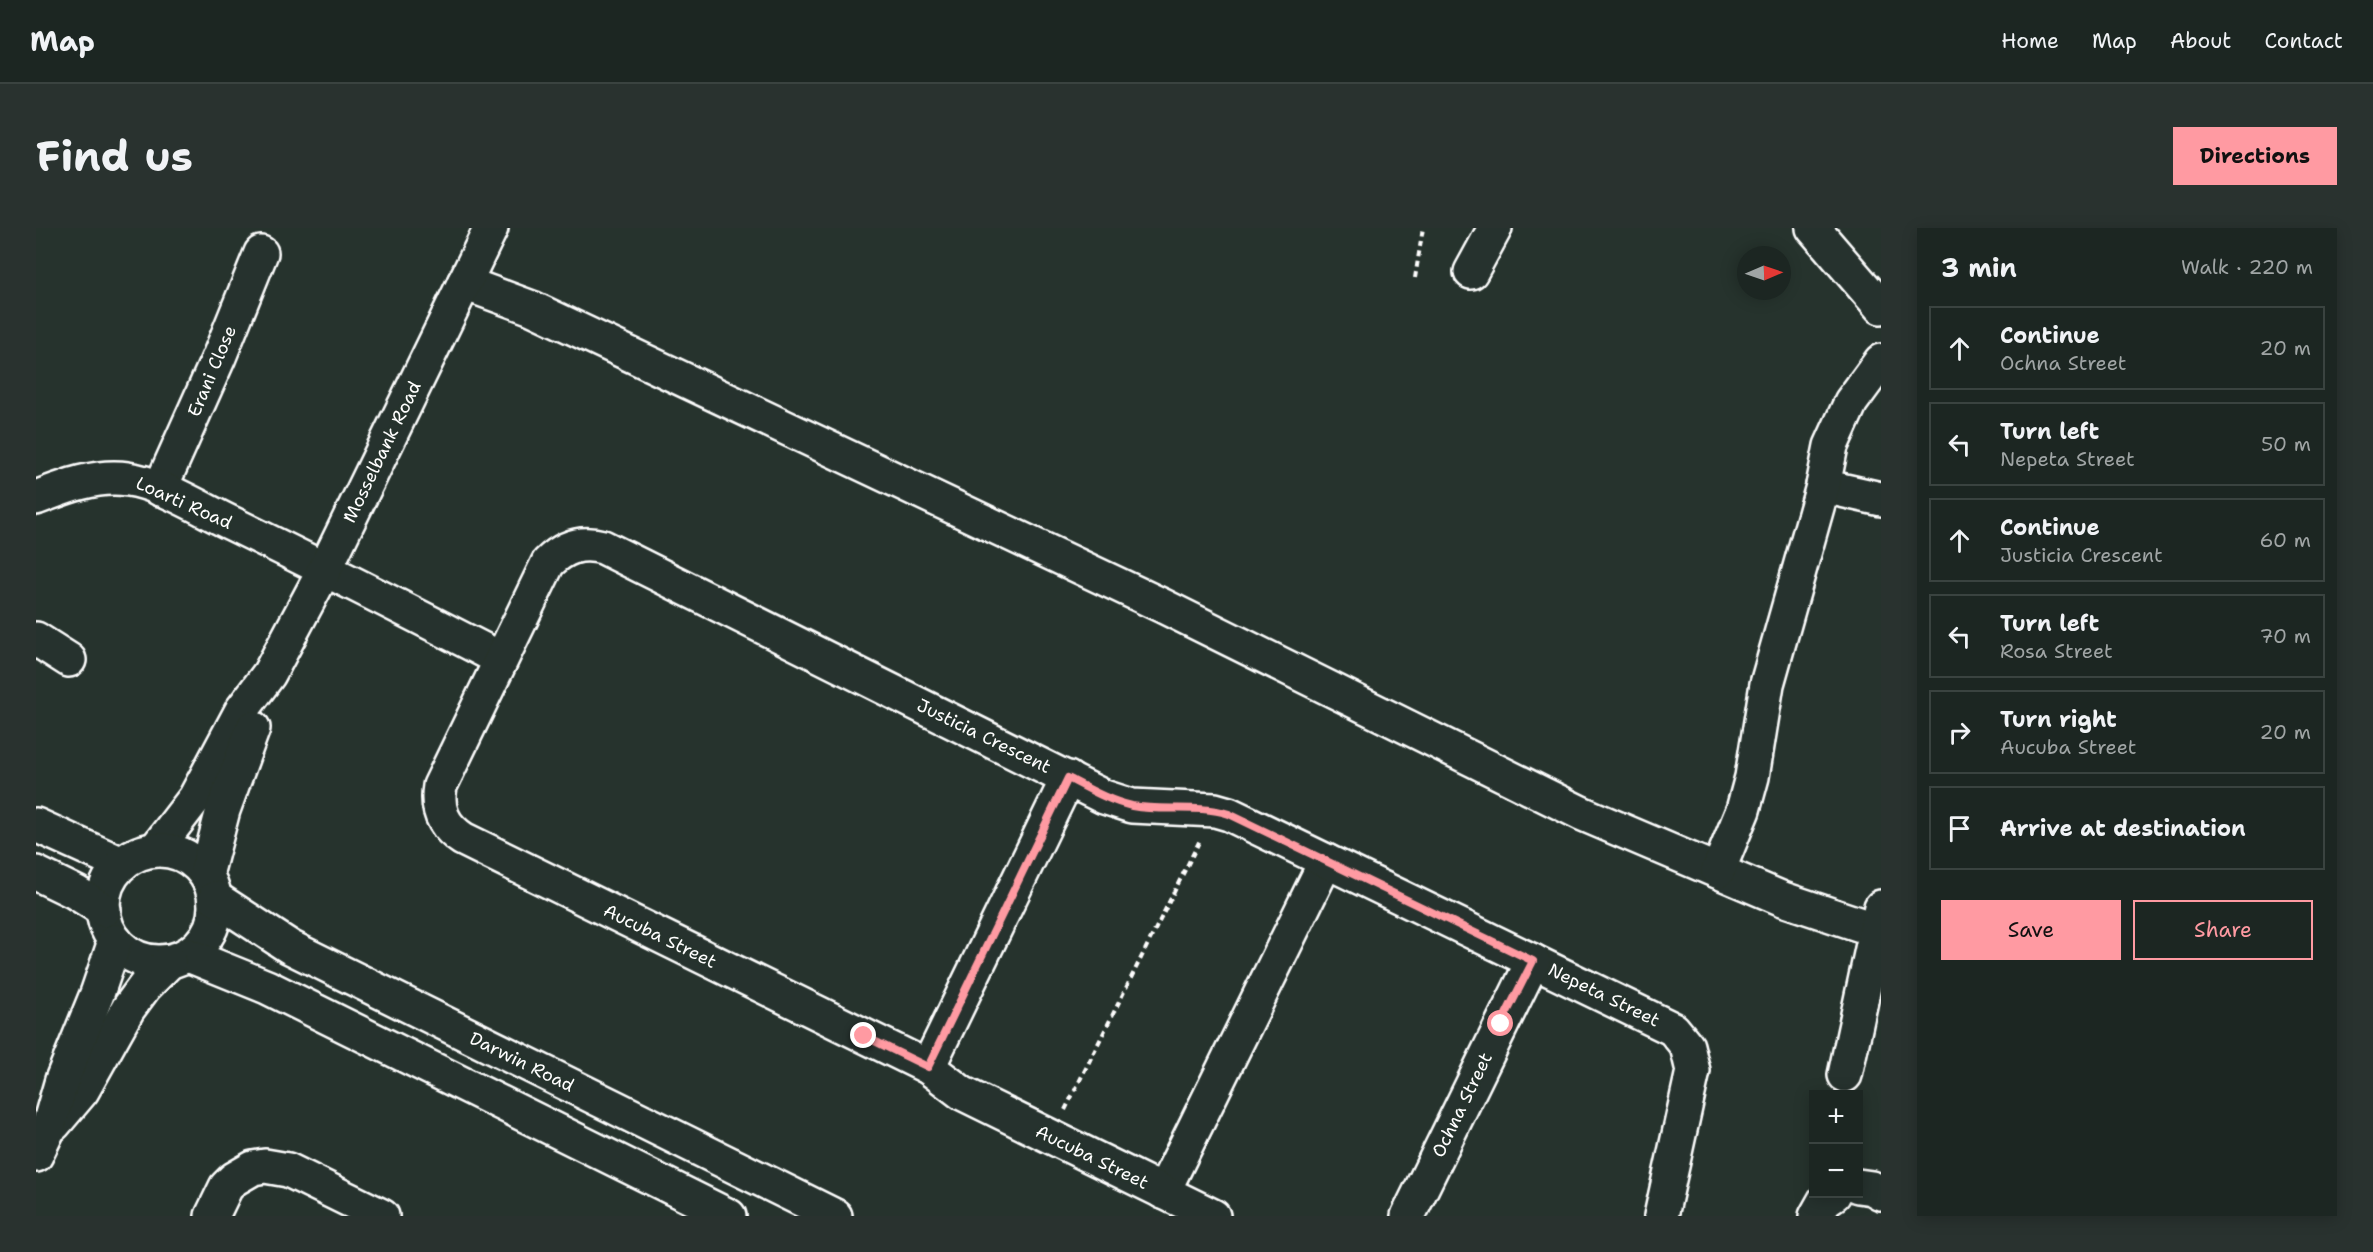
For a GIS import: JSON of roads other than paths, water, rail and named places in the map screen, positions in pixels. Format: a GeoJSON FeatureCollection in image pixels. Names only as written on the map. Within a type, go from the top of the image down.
{"type":"FeatureCollection","features":[{"type":"Feature","properties":{"kind":"street","name":"Mosselbank Road"},"geometry":{"type":"LineString","coordinates":[[155,850],[195,798],[242,710],[269,674],[325,569],[491,228]]}},
{"type":"Feature","properties":{"kind":"street"},"geometry":{"type":"LineString","coordinates":[[1471,272],[1495,228]]}},
{"type":"Feature","properties":{"kind":"street"},"geometry":{"type":"LineString","coordinates":[[1813,228],[1881,307]]}},
{"type":"Feature","properties":{"kind":"street","name":"Erani Close"},"geometry":{"type":"LineString","coordinates":[[160,489],[219,357],[261,253]]}},
{"type":"Feature","properties":{"kind":"street"},"geometry":{"type":"LineString","coordinates":[[464,283],[532,308],[1163,606],[1581,813],[1783,899],[1878,919],[1845,1075]]}},
{"type":"Feature","properties":{"kind":"street"},"geometry":{"type":"LineString","coordinates":[[1718,871],[1743,810],[1752,777],[1767,684],[1823,486],[1831,446],[1851,402],[1881,361]]}},
{"type":"Feature","properties":{"kind":"street","name":"Loarti Road"},"geometry":{"type":"LineString","coordinates":[[36,498],[68,485],[103,478],[129,478],[160,489],[325,569]]}},
{"type":"Feature","properties":{"kind":"street"},"geometry":{"type":"LineString","coordinates":[[1823,486],[1881,499]]}},
{"type":"Feature","properties":{"kind":"street","name":"Justicia Crescent"},"geometry":{"type":"LineString","coordinates":[[501,659],[548,563],[564,549],[594,544],[1104,797],[1132,806],[1215,810],[1229,814],[1326,861]]}},
{"type":"Feature","properties":{"kind":"street"},"geometry":{"type":"LineString","coordinates":[[325,569],[501,659]]}},
{"type":"Feature","properties":{"kind":"street"},"geometry":{"type":"LineString","coordinates":[[36,639],[69,660]]}},
{"type":"Feature","properties":{"kind":"street","name":"Aucuba Street"},"geometry":{"type":"LineString","coordinates":[[501,659],[440,786],[439,809],[444,822],[452,832],[928,1067],[962,1093],[1213,1216]]}},
{"type":"Feature","properties":{"kind":"street","name":"Mosselbank Road"},"geometry":{"type":"LineString","coordinates":[[211,887],[223,810],[256,720],[269,674]]}},
{"type":"Feature","properties":{"kind":"street"},"geometry":{"type":"LineString","coordinates":[[928,1067],[1068,778]]}},
{"type":"Feature","properties":{"kind":"street"},"geometry":{"type":"LineString","coordinates":[[36,825],[123,864]]}},
{"type":"Feature","properties":{"kind":"street"},"geometry":{"type":"LineString","coordinates":[[41,1144],[82,1091],[128,1009],[145,986],[178,958],[203,941],[211,930],[215,914],[211,887],[189,859],[173,851],[155,850],[138,854],[123,864],[111,878],[105,893],[104,910],[107,926],[115,941],[127,952],[142,960],[178,958],[267,987],[729,1216]]}},
{"type":"Feature","properties":{"kind":"street"},"geometry":{"type":"LineString","coordinates":[[1163,1191],[1326,861]]}},
{"type":"Feature","properties":{"kind":"street","name":"Nepeta Street"},"geometry":{"type":"LineString","coordinates":[[1326,861],[1673,1029],[1687,1046],[1694,1071],[1661,1216]]}},
{"type":"Feature","properties":{"kind":"street"},"geometry":{"type":"LineString","coordinates":[[36,873],[75,892],[104,910]]}},
{"type":"Feature","properties":{"kind":"street","name":"Darwin Road"},"geometry":{"type":"LineString","coordinates":[[211,887],[290,947],[835,1216]]}},
{"type":"Feature","properties":{"kind":"street"},"geometry":{"type":"LineString","coordinates":[[41,1144],[62,1080],[98,994],[115,941]]}},
{"type":"Feature","properties":{"kind":"street","name":"Ochna Street"},"geometry":{"type":"LineString","coordinates":[[1407,1216],[1533,961]]}},
{"type":"Feature","properties":{"kind":"street"},"geometry":{"type":"LineString","coordinates":[[212,1216],[226,1187],[234,1179],[253,1168],[265,1166],[288,1170],[382,1216]]}},
{"type":"Feature","properties":{"kind":"street"},"geometry":{"type":"LineString","coordinates":[[1863,1187],[1881,1193]]}},
{"type":"Feature","properties":{"kind":"street"},"geometry":{"type":"LineString","coordinates":[[1816,1216],[1828,1198]]}}]}
